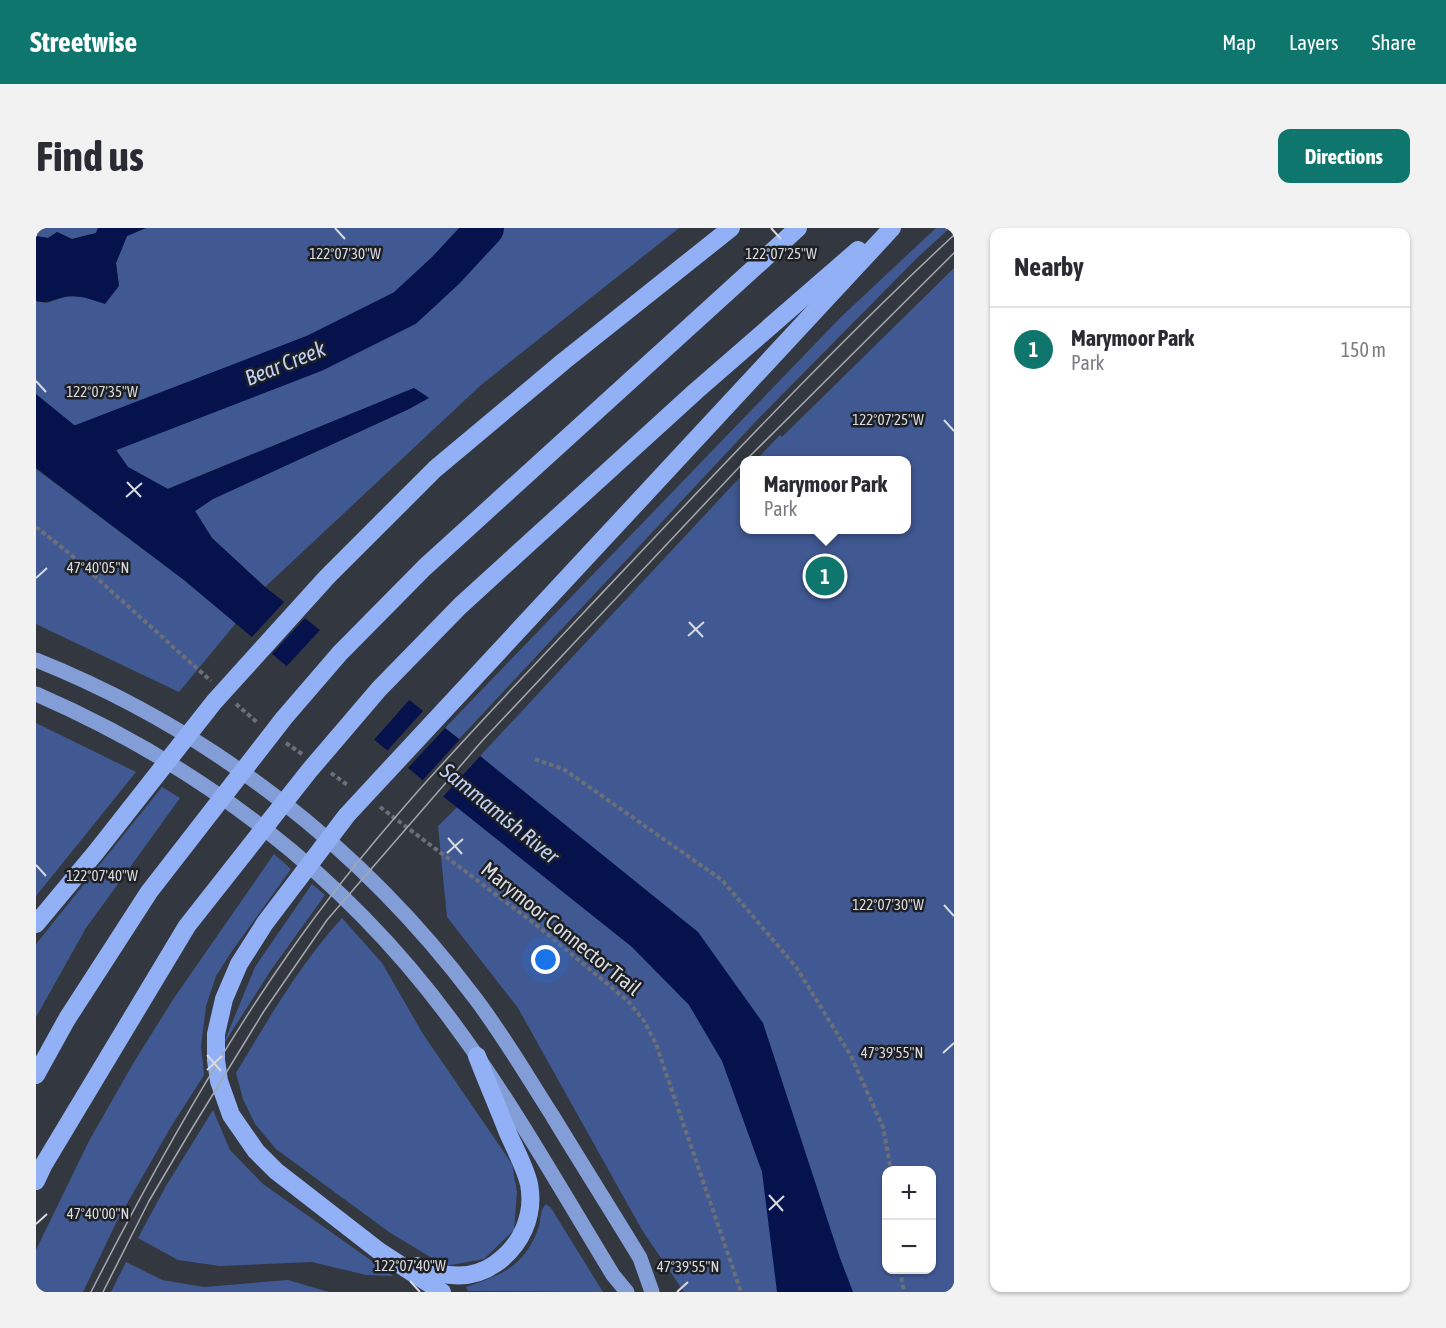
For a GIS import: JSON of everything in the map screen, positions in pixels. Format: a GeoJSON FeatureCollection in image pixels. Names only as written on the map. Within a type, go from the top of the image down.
{"type":"FeatureCollection","features":[{"type":"Feature","properties":{"kind":"highway"},"geometry":{"type":"LineString","coordinates":[[36,924],[214,702],[327,577],[435,469],[564,361],[731,228]]}},
{"type":"Feature","properties":{"kind":"highway"},"geometry":{"type":"LineString","coordinates":[[36,1075],[67,1019],[149,892],[284,718],[340,653],[425,567],[798,228]]}},
{"type":"Feature","properties":{"kind":"highway"},"geometry":{"type":"LineString","coordinates":[[36,1181],[187,926],[324,753],[378,689],[460,606],[696,391],[884,228]]}},
{"type":"Feature","properties":{"kind":"highway"},"geometry":{"type":"LineString","coordinates":[[442,1292],[379,1251],[276,1172],[256,1151],[231,1115],[219,1081],[216,1034],[224,999],[239,964],[265,923],[347,815],[892,228]]}},
{"type":"Feature","properties":{"kind":"highway"},"geometry":{"type":"LineString","coordinates":[[379,1251],[436,1274],[462,1276],[487,1270],[508,1255],[523,1234],[530,1209],[528,1184],[477,1056]]}},
{"type":"Feature","properties":{"kind":"main road"},"geometry":{"type":"LineString","coordinates":[[36,660],[149,713],[232,764],[310,823],[381,888],[446,961],[504,1039],[640,1258],[652,1292]]}},
{"type":"Feature","properties":{"kind":"main road"},"geometry":{"type":"LineString","coordinates":[[36,694],[156,754],[221,796],[266,829],[317,872],[365,918],[424,985],[477,1056],[613,1275],[627,1292]]}},
{"type":"Feature","properties":{"kind":"path"},"geometry":{"type":"LineString","coordinates":[[36,527],[69,553],[219,689]]}},
{"type":"Feature","properties":{"kind":"path"},"geometry":{"type":"LineString","coordinates":[[228,697],[267,729]]}},
{"type":"Feature","properties":{"kind":"path"},"geometry":{"type":"LineString","coordinates":[[286,742],[305,755]]}},
{"type":"Feature","properties":{"kind":"path"},"geometry":{"type":"LineString","coordinates":[[535,759],[565,770],[722,880],[796,967],[851,1056],[883,1127],[890,1166]]}},
{"type":"Feature","properties":{"kind":"path"},"geometry":{"type":"LineString","coordinates":[[324,768],[352,788]]}},
{"type":"Feature","properties":{"kind":"path","name":"Marymoor Connector Trail"},"geometry":{"type":"LineString","coordinates":[[371,801],[535,924],[637,1010],[656,1044],[741,1292]]}},
{"type":"Feature","properties":{"kind":"path"},"geometry":{"type":"LineString","coordinates":[[901,1274],[904,1292]]}},
{"type":"Feature","properties":{"kind":"shaded area"},"geometry":{"type":"Polygon","coordinates":[[[36,228],[98,228],[96,233],[72,239],[57,232],[48,238],[36,236],[36,228]]]}},
{"type":"Feature","properties":{"kind":"shaded area"},"geometry":{"type":"Polygon","coordinates":[[[146,228],[679,228],[481,385],[265,587],[212,538],[195,511],[213,499],[409,409],[428,397],[414,388],[167,489],[128,467],[116,450],[74,425],[36,395],[36,301],[47,303],[67,296],[85,297],[119,286],[116,263],[127,236],[146,228]]]}},
{"type":"Feature","properties":{"kind":"shaded area"},"geometry":{"type":"Polygon","coordinates":[[[936,228],[950,228],[918,257],[760,417],[459,739],[445,728],[841,317],[936,228]]]}},
{"type":"Feature","properties":{"kind":"shaded area"},"geometry":{"type":"Polygon","coordinates":[[[954,268],[954,1292],[684,1292],[642,1230],[518,1008],[447,917],[438,826],[496,769],[480,756],[740,477],[740,534],[911,534],[911,456],[760,456],[954,268]]]}},
{"type":"Feature","properties":{"kind":"shaded area"},"geometry":{"type":"Polygon","coordinates":[[[36,469],[184,580],[236,623],[179,692],[36,624],[36,469]]]}},
{"type":"Feature","properties":{"kind":"shaded area"},"geometry":{"type":"Polygon","coordinates":[[[36,723],[136,772],[36,896],[36,723]]]}},
{"type":"Feature","properties":{"kind":"shaded area"},"geometry":{"type":"Polygon","coordinates":[[[162,787],[180,798],[86,928],[36,1017],[36,944],[162,787]]]}},
{"type":"Feature","properties":{"kind":"shaded area"},"geometry":{"type":"Polygon","coordinates":[[[274,854],[291,869],[216,976],[206,1006],[201,1046],[204,1075],[172,1125],[117,1221],[83,1292],[36,1292],[36,1250],[89,1141],[174,998],[274,854]]]}},
{"type":"Feature","properties":{"kind":"shaded area"},"geometry":{"type":"Polygon","coordinates":[[[312,884],[325,895],[271,970],[223,1045],[255,967],[312,884]]]}},
{"type":"Feature","properties":{"kind":"shaded area"},"geometry":{"type":"Polygon","coordinates":[[[342,918],[382,963],[423,1034],[512,1164],[517,1192],[514,1230],[484,1259],[445,1266],[389,1232],[276,1149],[255,1124],[243,1099],[236,1073],[298,973],[342,918]]]}},
{"type":"Feature","properties":{"kind":"shaded area"},"geometry":{"type":"Polygon","coordinates":[[[213,1110],[230,1150],[263,1184],[393,1276],[366,1275],[312,1262],[220,1266],[178,1260],[138,1238],[166,1186],[213,1110]]]}},
{"type":"Feature","properties":{"kind":"shaded area"},"geometry":{"type":"Polygon","coordinates":[[[546,1204],[551,1208],[603,1292],[468,1291],[466,1287],[502,1273],[520,1260],[533,1240],[546,1204]]]}},
{"type":"Feature","properties":{"kind":"shaded area"},"geometry":{"type":"Polygon","coordinates":[[[126,1262],[162,1280],[204,1287],[288,1280],[329,1292],[111,1292],[126,1262]]]}},
{"type":"Feature","properties":{"kind":"water"},"geometry":{"type":"Polygon","coordinates":[[[98,228],[146,228],[127,236],[116,263],[119,286],[105,304],[75,296],[48,302],[36,301],[36,236],[48,238],[57,232],[72,239],[96,233],[98,228]]]}},
{"type":"Feature","properties":{"kind":"water","name":"Sammamish River"},"geometry":{"type":"Polygon","coordinates":[[[414,388],[429,398],[213,499],[195,511],[212,538],[265,587],[459,739],[698,932],[763,1023],[853,1292],[777,1292],[762,1172],[722,1061],[689,1005],[632,947],[420,778],[184,580],[36,468],[36,394],[74,425],[116,450],[128,467],[168,489],[414,388]]]}},
{"type":"Feature","properties":{"kind":"pier"},"geometry":{"type":"Polygon","coordinates":[[[286,600],[307,616],[270,656],[250,639],[286,600]]]}},
{"type":"Feature","properties":{"kind":"pier"},"geometry":{"type":"Polygon","coordinates":[[[322,628],[411,698],[372,742],[285,668],[322,628]]]}},
{"type":"Feature","properties":{"kind":"pier"},"geometry":{"type":"Polygon","coordinates":[[[425,709],[447,726],[406,770],[385,753],[425,709]]]}},
{"type":"Feature","properties":{"kind":"pier"},"geometry":{"type":"Polygon","coordinates":[[[462,737],[482,754],[441,799],[421,782],[462,737]]]}},
{"type":"Feature","properties":{"kind":"waterway","name":"Bear Creek"},"geometry":{"type":"LineString","coordinates":[[56,453],[315,353],[405,308],[446,270],[485,228]]}},
{"type":"Feature","properties":{"kind":"tram line"},"geometry":{"type":"LineString","coordinates":[[91,1292],[160,1162],[235,1035],[289,953],[358,862],[394,818],[470,734],[722,466],[813,372],[954,235]]}},
{"type":"Feature","properties":{"kind":"tram line"},"geometry":{"type":"LineString","coordinates":[[750,456],[954,253]]}},
{"type":"Feature","properties":{"kind":"tram line"},"geometry":{"type":"LineString","coordinates":[[103,1292],[149,1201],[188,1135],[264,1011],[327,920],[482,741],[740,466]]}},
{"type":"Feature","properties":{"kind":"place","name":"Marymoor Park"},"geometry":{"type":"Point","coordinates":[825,576]}}]}
